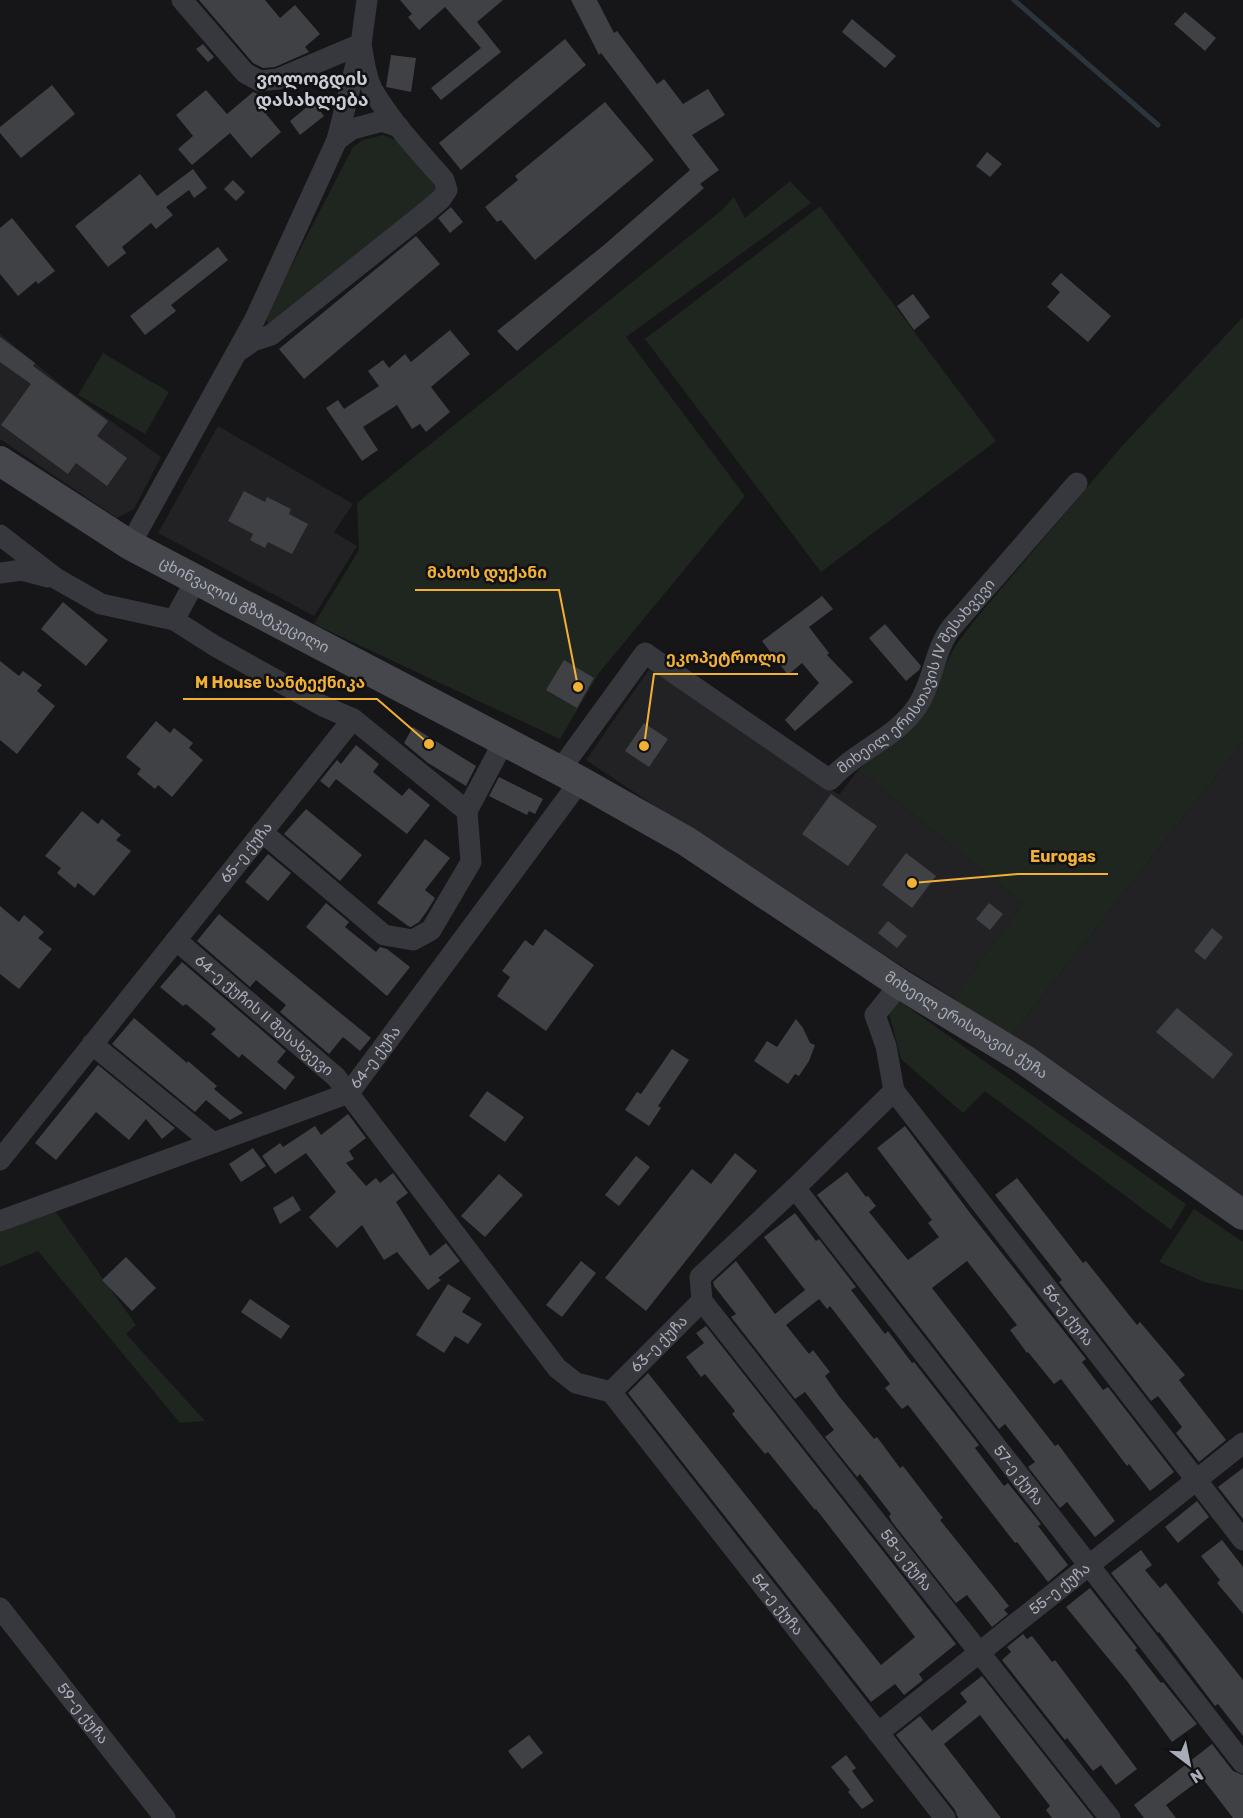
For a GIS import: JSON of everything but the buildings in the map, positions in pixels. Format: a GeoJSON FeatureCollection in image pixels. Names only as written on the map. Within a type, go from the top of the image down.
{"type":"FeatureCollection","features":[{"type":"Feature","properties":{"kind":"main road","name":"ცხინვალის გზატკეცილი"},"geometry":{"type":"LineString","coordinates":[[0,460],[130,545],[570,776],[686,841]]}},
{"type":"Feature","properties":{"kind":"main road","name":"მიხეილ ერისთავის ქუჩა"},"geometry":{"type":"LineString","coordinates":[[686,841],[900,984],[1025,1060],[1243,1215]]}},
{"type":"Feature","properties":{"kind":"street"},"geometry":{"type":"LineString","coordinates":[[182,0],[245,73],[260,81],[278,79],[361,44]]}},
{"type":"Feature","properties":{"kind":"street"},"geometry":{"type":"LineString","coordinates":[[130,545],[255,319],[337,140],[361,44],[367,0]]}},
{"type":"Feature","properties":{"kind":"street"},"geometry":{"type":"LineString","coordinates":[[236,353],[253,341],[271,335],[427,211],[441,199],[447,190],[444,180],[399,127],[372,88],[365,69],[361,44]]}},
{"type":"Feature","properties":{"kind":"street"},"geometry":{"type":"LineString","coordinates":[[337,140],[352,129],[382,121],[399,127]]}},
{"type":"Feature","properties":{"kind":"street"},"geometry":{"type":"LineString","coordinates":[[255,319],[258,328],[271,335]]}},
{"type":"Feature","properties":{"kind":"street","name":"მიხეილ ერისთავის IV შესახვევი"},"geometry":{"type":"LineString","coordinates":[[570,776],[645,653],[830,780],[842,767],[908,718],[918,705],[942,643],[951,628],[1077,483]]}},
{"type":"Feature","properties":{"kind":"street"},"geometry":{"type":"LineString","coordinates":[[7,541],[57,579],[101,604],[174,620],[225,652],[323,706],[353,719],[467,811]]}},
{"type":"Feature","properties":{"kind":"street"},"geometry":{"type":"LineString","coordinates":[[0,573],[22,570],[57,579]]}},
{"type":"Feature","properties":{"kind":"street"},"geometry":{"type":"LineString","coordinates":[[174,620],[196,578]]}},
{"type":"Feature","properties":{"kind":"street","name":"65-ე ქუჩა"},"geometry":{"type":"LineString","coordinates":[[0,1160],[353,719]]}},
{"type":"Feature","properties":{"kind":"street"},"geometry":{"type":"LineString","coordinates":[[262,832],[384,934],[413,940],[431,930],[471,862],[467,811],[504,741]]}},
{"type":"Feature","properties":{"kind":"street","name":"64-ე ქუჩა"},"geometry":{"type":"LineString","coordinates":[[0,1221],[349,1093],[455,951],[570,776]]}},
{"type":"Feature","properties":{"kind":"street"},"geometry":{"type":"LineString","coordinates":[[431,930],[455,951]]}},
{"type":"Feature","properties":{"kind":"street","name":"64-ე ქუჩის II შესახვევი"},"geometry":{"type":"LineString","coordinates":[[176,940],[336,1077],[349,1093]]}},
{"type":"Feature","properties":{"kind":"street"},"geometry":{"type":"LineString","coordinates":[[702,1301],[700,1277],[894,1091],[886,1046],[875,1015],[900,984]]}},
{"type":"Feature","properties":{"kind":"street"},"geometry":{"type":"LineString","coordinates":[[92,1044],[213,1143]]}},
{"type":"Feature","properties":{"kind":"street","name":"56-ე ქუჩა"},"geometry":{"type":"LineString","coordinates":[[894,1091],[1243,1539]]}},
{"type":"Feature","properties":{"kind":"street"},"geometry":{"type":"LineString","coordinates":[[349,1093],[557,1368],[576,1383],[612,1392]]}},
{"type":"Feature","properties":{"kind":"street","name":"57-ე ქუჩა"},"geometry":{"type":"LineString","coordinates":[[795,1188],[1243,1763]]}},
{"type":"Feature","properties":{"kind":"street","name":"63-ე ქუჩა"},"geometry":{"type":"LineString","coordinates":[[612,1392],[702,1301]]}},
{"type":"Feature","properties":{"kind":"street","name":"58-ე ქუჩა"},"geometry":{"type":"LineString","coordinates":[[702,1301],[1110,1818]]}},
{"type":"Feature","properties":{"kind":"street","name":"54-ე ქუჩა"},"geometry":{"type":"LineString","coordinates":[[612,1392],[945,1818]]}},
{"type":"Feature","properties":{"kind":"street","name":"55-ე ქუჩა"},"geometry":{"type":"LineString","coordinates":[[878,1733],[1243,1443]]}},
{"type":"Feature","properties":{"kind":"street","name":"59-ე ქუჩა"},"geometry":{"type":"LineString","coordinates":[[0,1608],[165,1818]]}},
{"type":"Feature","properties":{"kind":"shaded area"},"geometry":{"type":"Polygon","coordinates":[[[383,135],[400,142],[434,185],[436,192],[274,326],[268,323],[265,317],[353,147],[363,140],[383,135]]]}},
{"type":"Feature","properties":{"kind":"shaded area"},"geometry":{"type":"Polygon","coordinates":[[[790,181],[811,203],[626,337],[745,496],[599,673],[560,739],[314,624],[359,550],[357,503],[722,210],[734,197],[745,218],[790,181]]]}},
{"type":"Feature","properties":{"kind":"shaded area"},"geometry":{"type":"Polygon","coordinates":[[[820,206],[996,441],[821,572],[645,339],[820,206]]]}},
{"type":"Feature","properties":{"kind":"shaded area"},"geometry":{"type":"Polygon","coordinates":[[[1243,317],[1243,742],[1010,1037],[953,998],[1023,903],[858,770],[918,720],[955,646],[978,616],[1122,446],[1243,317]]]}},
{"type":"Feature","properties":{"kind":"shaded area"},"geometry":{"type":"Polygon","coordinates":[[[0,334],[65,388],[161,457],[134,509],[117,518],[0,439],[0,334]]]}},
{"type":"Feature","properties":{"kind":"shaded area"},"geometry":{"type":"Polygon","coordinates":[[[103,353],[169,392],[145,434],[78,395],[103,353]]]}},
{"type":"Feature","properties":{"kind":"shaded area"},"geometry":{"type":"Polygon","coordinates":[[[218,426],[353,504],[334,532],[357,546],[314,616],[158,533],[218,426]]]}},
{"type":"Feature","properties":{"kind":"shaded area"},"geometry":{"type":"Polygon","coordinates":[[[650,668],[839,795],[858,770],[1023,903],[953,998],[796,900],[586,760],[650,668]]]}},
{"type":"Feature","properties":{"kind":"shaded area"},"geometry":{"type":"Polygon","coordinates":[[[1243,742],[1243,1204],[1010,1037],[1243,742]]]}},
{"type":"Feature","properties":{"kind":"shaded area"},"geometry":{"type":"Polygon","coordinates":[[[898,1000],[1186,1204],[1171,1230],[985,1091],[963,1113],[901,1059],[889,1013],[898,1000]]]}},
{"type":"Feature","properties":{"kind":"shaded area"},"geometry":{"type":"Polygon","coordinates":[[[53,1208],[136,1325],[126,1334],[205,1421],[180,1423],[38,1251],[0,1267],[0,1228],[53,1208]]]}},
{"type":"Feature","properties":{"kind":"shaded area"},"geometry":{"type":"Polygon","coordinates":[[[1194,1209],[1243,1242],[1243,1290],[1204,1282],[1159,1262],[1194,1209]]]}},
{"type":"Feature","properties":{"kind":"waterway"},"geometry":{"type":"LineString","coordinates":[[1014,0],[1158,125]]}},
{"type":"Feature","properties":{"kind":"place","name":"მახოს დუქანი"},"geometry":{"type":"Point","coordinates":[578,687]}},
{"type":"Feature","properties":{"kind":"place","name":"M House სანტექნიკა"},"geometry":{"type":"Point","coordinates":[429,744]}},
{"type":"Feature","properties":{"kind":"place","name":"ეკოპეტროლი"},"geometry":{"type":"Point","coordinates":[644,746]}},
{"type":"Feature","properties":{"kind":"place","name":"Eurogas"},"geometry":{"type":"Point","coordinates":[912,883]}},
{"type":"Feature","properties":{"kind":"district","name":"ვოლოგდის დასახლება"},"geometry":{"type":"Point","coordinates":[312,89]}}]}
